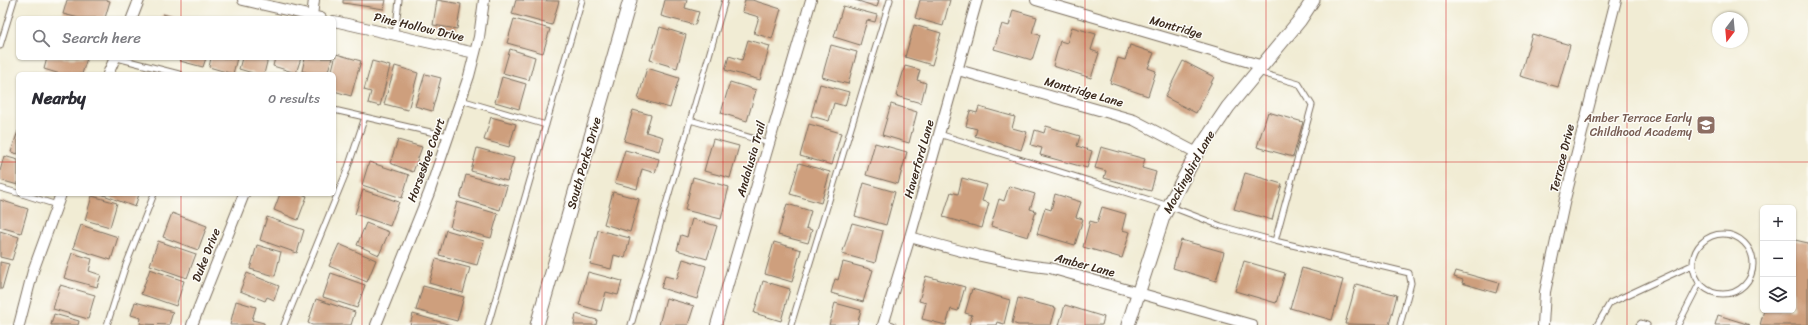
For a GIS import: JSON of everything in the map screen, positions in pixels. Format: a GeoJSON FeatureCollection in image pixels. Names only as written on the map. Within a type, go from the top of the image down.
{"type":"FeatureCollection","features":[{"type":"Feature","properties":{"kind":"street"},"geometry":{"type":"LineString","coordinates":[[133,16],[139,0]]}},
{"type":"Feature","properties":{"kind":"street"},"geometry":{"type":"LineString","coordinates":[[243,0],[313,16]]}},
{"type":"Feature","properties":{"kind":"street"},"geometry":{"type":"LineString","coordinates":[[314,0],[317,16]]}},
{"type":"Feature","properties":{"kind":"street","name":"Horseshoe Court"},"geometry":{"type":"LineString","coordinates":[[376,325],[429,193],[461,100],[479,37],[484,0]]}},
{"type":"Feature","properties":{"kind":"street","name":"South Parks Drive"},"geometry":{"type":"LineString","coordinates":[[537,325],[630,0]]}},
{"type":"Feature","properties":{"kind":"street","name":"Andalusia Trail"},"geometry":{"type":"LineString","coordinates":[[716,325],[811,0]]}},
{"type":"Feature","properties":{"kind":"street","name":"Haverford Lane"},"geometry":{"type":"LineString","coordinates":[[887,324],[910,236],[977,0]]}},
{"type":"Feature","properties":{"kind":"street","name":"Montridge"},"geometry":{"type":"LineString","coordinates":[[1036,0],[1260,69]]}},
{"type":"Feature","properties":{"kind":"street","name":"Mockingbird Lane"},"geometry":{"type":"LineString","coordinates":[[1128,325],[1163,217],[1197,153],[1228,107],[1300,20],[1313,0]]}},
{"type":"Feature","properties":{"kind":"street","name":"Terrace Drive"},"geometry":{"type":"LineString","coordinates":[[1543,325],[1545,292],[1565,199],[1616,0]]}},
{"type":"Feature","properties":{"kind":"street","name":"Pine Hollow Drive"},"geometry":{"type":"LineString","coordinates":[[336,21],[475,53]]}},
{"type":"Feature","properties":{"kind":"street"},"geometry":{"type":"LineString","coordinates":[[109,72],[115,60]]}},
{"type":"Feature","properties":{"kind":"street","name":"Montridge Lane"},"geometry":{"type":"LineString","coordinates":[[958,70],[1134,120],[1197,153]]}},
{"type":"Feature","properties":{"kind":"street"},"geometry":{"type":"LineString","coordinates":[[19,325],[33,271],[60,196]]}},
{"type":"Feature","properties":{"kind":"street","name":"Duke Drive"},"geometry":{"type":"LineString","coordinates":[[192,325],[243,196]]}},
{"type":"Feature","properties":{"kind":"street","name":"Amber Lane"},"geometry":{"type":"LineString","coordinates":[[910,236],[974,255],[1017,264],[1050,268],[1252,325]]}},
{"type":"Feature","properties":{"kind":"lane"},"geometry":{"type":"LineString","coordinates":[[0,46],[14,0]]}},
{"type":"Feature","properties":{"kind":"lane"},"geometry":{"type":"LineString","coordinates":[[396,35],[399,0]]}},
{"type":"Feature","properties":{"kind":"lane"},"geometry":{"type":"LineString","coordinates":[[488,325],[582,0]]}},
{"type":"Feature","properties":{"kind":"lane"},"geometry":{"type":"LineString","coordinates":[[631,325],[725,0]]}},
{"type":"Feature","properties":{"kind":"lane"},"geometry":{"type":"LineString","coordinates":[[791,325],[890,0]]}},
{"type":"Feature","properties":{"kind":"lane"},"geometry":{"type":"LineString","coordinates":[[124,60],[171,72]]}},
{"type":"Feature","properties":{"kind":"lane"},"geometry":{"type":"LineString","coordinates":[[1260,69],[1299,84],[1312,104],[1275,241]]}},
{"type":"Feature","properties":{"kind":"lane"},"geometry":{"type":"LineString","coordinates":[[461,100],[546,124]]}},
{"type":"Feature","properties":{"kind":"lane"},"geometry":{"type":"LineString","coordinates":[[336,111],[448,136]]}},
{"type":"Feature","properties":{"kind":"lane"},"geometry":{"type":"LineString","coordinates":[[284,325],[346,173],[365,118]]}},
{"type":"Feature","properties":{"kind":"lane"},"geometry":{"type":"LineString","coordinates":[[690,120],[769,143]]}},
{"type":"Feature","properties":{"kind":"lane"},"geometry":{"type":"LineString","coordinates":[[939,134],[1169,206],[1221,226],[1275,241],[1409,273],[1411,283],[1400,325]]}},
{"type":"Feature","properties":{"kind":"lane"},"geometry":{"type":"LineString","coordinates":[[0,188],[16,192]]}},
{"type":"Feature","properties":{"kind":"lane"},"geometry":{"type":"LineString","coordinates":[[28,196],[57,205]]}},
{"type":"Feature","properties":{"kind":"lane"},"geometry":{"type":"LineString","coordinates":[[107,325],[126,265],[153,196]]}},
{"type":"Feature","properties":{"kind":"lane"},"geometry":{"type":"LineString","coordinates":[[1716,234],[1726,234],[1736,237],[1745,243],[1750,251],[1753,265],[1749,279],[1743,287],[1735,292],[1716,294],[1707,290],[1700,284],[1694,275],[1692,265],[1694,254],[1698,245],[1706,238],[1716,234]]}},
{"type":"Feature","properties":{"kind":"lane"},"geometry":{"type":"LineString","coordinates":[[1597,325],[1610,303],[1692,265]]}},
{"type":"Feature","properties":{"kind":"lane"},"geometry":{"type":"LineString","coordinates":[[1678,325],[1700,284]]}},
{"type":"Feature","properties":{"kind":"lane"},"geometry":{"type":"LineString","coordinates":[[1639,325],[1641,323],[1647,325]]}},
{"type":"Feature","properties":{"kind":"building"},"geometry":{"type":"Polygon","coordinates":[[[67,0],[110,1],[106,16],[71,16],[63,14],[67,0]]]}},
{"type":"Feature","properties":{"kind":"building"},"geometry":{"type":"Polygon","coordinates":[[[343,0],[386,0],[384,9],[343,3],[343,0]]]}},
{"type":"Feature","properties":{"kind":"building"},"geometry":{"type":"Polygon","coordinates":[[[437,0],[461,4],[457,29],[433,25],[437,0]]]}},
{"type":"Feature","properties":{"kind":"building"},"geometry":{"type":"Polygon","coordinates":[[[516,0],[559,1],[552,25],[512,14],[516,0]]]}},
{"type":"Feature","properties":{"kind":"building"},"geometry":{"type":"Polygon","coordinates":[[[665,0],[687,0],[685,8],[699,12],[695,25],[661,16],[665,0]]]}},
{"type":"Feature","properties":{"kind":"building"},"geometry":{"type":"Polygon","coordinates":[[[745,0],[752,0],[781,9],[772,39],[754,33],[759,17],[742,12],[745,0]]]}},
{"type":"Feature","properties":{"kind":"building"},"geometry":{"type":"Polygon","coordinates":[[[855,0],[879,0],[877,7],[855,0]]]}},
{"type":"Feature","properties":{"kind":"building"},"geometry":{"type":"Polygon","coordinates":[[[920,0],[950,0],[943,26],[915,18],[920,0]]]}},
{"type":"Feature","properties":{"kind":"building"},"geometry":{"type":"Polygon","coordinates":[[[843,6],[877,15],[875,22],[867,20],[860,45],[834,37],[843,6]]]}},
{"type":"Feature","properties":{"kind":"building"},"geometry":{"type":"Polygon","coordinates":[[[1013,10],[1037,17],[1032,33],[1040,35],[1032,60],[994,49],[1002,24],[1009,26],[1013,10]]]}},
{"type":"Feature","properties":{"kind":"building"},"geometry":{"type":"Polygon","coordinates":[[[514,19],[550,29],[543,53],[507,43],[514,19]]]}},
{"type":"Feature","properties":{"kind":"building"},"geometry":{"type":"Polygon","coordinates":[[[914,25],[941,33],[932,65],[905,57],[914,25]]]}},
{"type":"Feature","properties":{"kind":"building"},"geometry":{"type":"Polygon","coordinates":[[[660,27],[686,35],[677,68],[650,60],[660,27]]]}},
{"type":"Feature","properties":{"kind":"building"},"geometry":{"type":"Polygon","coordinates":[[[1072,27],[1096,34],[1091,50],[1099,53],[1091,78],[1053,66],[1060,41],[1067,43],[1072,27]]]}},
{"type":"Feature","properties":{"kind":"building"},"geometry":{"type":"Polygon","coordinates":[[[1532,34],[1570,45],[1558,87],[1520,76],[1532,34]]]}},
{"type":"Feature","properties":{"kind":"building"},"geometry":{"type":"Polygon","coordinates":[[[748,40],[770,46],[760,80],[725,70],[729,56],[742,60],[748,40]]]}},
{"type":"Feature","properties":{"kind":"building"},"geometry":{"type":"Polygon","coordinates":[[[831,45],[857,52],[848,84],[822,77],[831,45]]]}},
{"type":"Feature","properties":{"kind":"building"},"geometry":{"type":"Polygon","coordinates":[[[1130,45],[1154,53],[1148,68],[1156,71],[1148,96],[1110,83],[1118,58],[1125,60],[1130,45]]]}},
{"type":"Feature","properties":{"kind":"building"},"geometry":{"type":"Polygon","coordinates":[[[510,49],[535,57],[529,80],[503,73],[510,49]]]}},
{"type":"Feature","properties":{"kind":"building"},"geometry":{"type":"Polygon","coordinates":[[[336,54],[361,61],[351,96],[336,92],[336,72],[332,72],[334,60],[336,60],[336,54]]]}},
{"type":"Feature","properties":{"kind":"building"},"geometry":{"type":"Polygon","coordinates":[[[46,60],[86,60],[83,72],[54,72],[44,69],[46,60]]]}},
{"type":"Feature","properties":{"kind":"building"},"geometry":{"type":"Polygon","coordinates":[[[180,60],[205,60],[203,67],[180,60]]]}},
{"type":"Feature","properties":{"kind":"building"},"geometry":{"type":"Polygon","coordinates":[[[211,60],[236,60],[234,72],[226,72],[209,67],[211,60]]]}},
{"type":"Feature","properties":{"kind":"building"},"geometry":{"type":"Polygon","coordinates":[[[241,60],[268,60],[264,72],[249,72],[239,69],[241,60]]]}},
{"type":"Feature","properties":{"kind":"building"},"geometry":{"type":"Polygon","coordinates":[[[274,60],[300,60],[296,72],[273,66],[274,60]]]}},
{"type":"Feature","properties":{"kind":"building"},"geometry":{"type":"Polygon","coordinates":[[[305,60],[331,60],[328,72],[302,71],[305,60]]]}},
{"type":"Feature","properties":{"kind":"building"},"geometry":{"type":"Polygon","coordinates":[[[372,61],[390,66],[380,106],[368,103],[371,92],[364,90],[372,61]]]}},
{"type":"Feature","properties":{"kind":"building"},"geometry":{"type":"Polygon","coordinates":[[[1183,61],[1214,77],[1196,113],[1165,97],[1183,61]]]}},
{"type":"Feature","properties":{"kind":"building"},"geometry":{"type":"Polygon","coordinates":[[[395,66],[418,73],[408,110],[384,104],[395,66]]]}},
{"type":"Feature","properties":{"kind":"building"},"geometry":{"type":"Polygon","coordinates":[[[905,66],[920,70],[917,80],[926,83],[921,103],[896,96],[905,66]]]}},
{"type":"Feature","properties":{"kind":"building"},"geometry":{"type":"Polygon","coordinates":[[[647,68],[679,78],[670,108],[638,99],[647,68]]]}},
{"type":"Feature","properties":{"kind":"building"},"geometry":{"type":"Polygon","coordinates":[[[425,74],[441,78],[432,111],[415,106],[425,74]]]}},
{"type":"Feature","properties":{"kind":"building"},"geometry":{"type":"Polygon","coordinates":[[[502,77],[526,84],[519,109],[495,102],[502,77]]]}},
{"type":"Feature","properties":{"kind":"building"},"geometry":{"type":"Polygon","coordinates":[[[730,82],[756,90],[747,121],[721,113],[730,82]]]}},
{"type":"Feature","properties":{"kind":"building"},"geometry":{"type":"Polygon","coordinates":[[[820,84],[849,92],[845,106],[834,103],[829,121],[811,116],[820,84]]]}},
{"type":"Feature","properties":{"kind":"building"},"geometry":{"type":"Polygon","coordinates":[[[891,104],[917,112],[909,143],[882,135],[891,104]]]}},
{"type":"Feature","properties":{"kind":"building"},"geometry":{"type":"Polygon","coordinates":[[[979,107],[1015,117],[1012,128],[1027,132],[1021,150],[975,136],[977,129],[966,126],[970,111],[977,113],[979,107]]]}},
{"type":"Feature","properties":{"kind":"building"},"geometry":{"type":"Polygon","coordinates":[[[633,110],[651,115],[646,132],[663,137],[659,151],[624,141],[633,110]]]}},
{"type":"Feature","properties":{"kind":"building"},"geometry":{"type":"Polygon","coordinates":[[[1268,112],[1303,122],[1293,157],[1257,147],[1268,112]]]}},
{"type":"Feature","properties":{"kind":"building"},"geometry":{"type":"Polygon","coordinates":[[[491,117],[516,124],[509,147],[484,140],[491,117]]]}},
{"type":"Feature","properties":{"kind":"building"},"geometry":{"type":"Polygon","coordinates":[[[809,124],[841,133],[832,165],[800,156],[809,124]]]}},
{"type":"Feature","properties":{"kind":"building"},"geometry":{"type":"Polygon","coordinates":[[[1046,126],[1080,136],[1077,146],[1092,151],[1087,168],[1040,155],[1042,148],[1031,145],[1035,130],[1044,133],[1046,126]]]}},
{"type":"Feature","properties":{"kind":"building"},"geometry":{"type":"Polygon","coordinates":[[[16,137],[16,153],[11,152],[16,137]]]}},
{"type":"Feature","properties":{"kind":"building"},"geometry":{"type":"Polygon","coordinates":[[[713,139],[739,146],[730,178],[704,171],[713,139]]]}},
{"type":"Feature","properties":{"kind":"building"},"geometry":{"type":"Polygon","coordinates":[[[398,140],[422,147],[413,172],[390,163],[398,140]]]}},
{"type":"Feature","properties":{"kind":"building"},"geometry":{"type":"Polygon","coordinates":[[[875,143],[907,152],[898,184],[866,175],[875,143]]]}},
{"type":"Feature","properties":{"kind":"building"},"geometry":{"type":"Polygon","coordinates":[[[1101,147],[1145,159],[1142,168],[1156,172],[1151,191],[1104,178],[1106,171],[1095,168],[1101,147]]]}},
{"type":"Feature","properties":{"kind":"building"},"geometry":{"type":"Polygon","coordinates":[[[477,148],[514,158],[507,181],[471,171],[477,148]]]}},
{"type":"Feature","properties":{"kind":"building"},"geometry":{"type":"Polygon","coordinates":[[[625,150],[659,159],[655,173],[642,169],[637,189],[615,183],[625,150]]]}},
{"type":"Feature","properties":{"kind":"building"},"geometry":{"type":"Polygon","coordinates":[[[4,156],[16,159],[16,184],[0,180],[0,171],[4,156]]]}},
{"type":"Feature","properties":{"kind":"building"},"geometry":{"type":"Polygon","coordinates":[[[369,162],[409,175],[402,198],[362,185],[369,162]]]}},
{"type":"Feature","properties":{"kind":"building"},"geometry":{"type":"Polygon","coordinates":[[[799,163],[830,172],[821,203],[790,194],[799,163]]]}},
{"type":"Feature","properties":{"kind":"building"},"geometry":{"type":"Polygon","coordinates":[[[1245,173],[1282,184],[1272,220],[1234,209],[1245,173]]]}},
{"type":"Feature","properties":{"kind":"building"},"geometry":{"type":"Polygon","coordinates":[[[466,175],[507,186],[500,210],[460,198],[466,175]]]}},
{"type":"Feature","properties":{"kind":"building"},"geometry":{"type":"Polygon","coordinates":[[[693,177],[729,187],[721,219],[685,210],[693,177]]]}},
{"type":"Feature","properties":{"kind":"building"},"geometry":{"type":"Polygon","coordinates":[[[962,178],[987,185],[982,201],[989,203],[982,228],[943,217],[951,192],[958,194],[962,178]]]}},
{"type":"Feature","properties":{"kind":"building"},"geometry":{"type":"Polygon","coordinates":[[[864,183],[895,192],[886,225],[855,216],[864,183]]]}},
{"type":"Feature","properties":{"kind":"building"},"geometry":{"type":"Polygon","coordinates":[[[1009,186],[1035,194],[1030,209],[1036,211],[1028,237],[991,226],[999,199],[1004,201],[1009,186]]]}},
{"type":"Feature","properties":{"kind":"building"},"geometry":{"type":"Polygon","coordinates":[[[363,190],[399,202],[390,226],[355,214],[363,190]]]}},
{"type":"Feature","properties":{"kind":"building"},"geometry":{"type":"Polygon","coordinates":[[[613,192],[639,199],[630,232],[604,224],[613,192]]]}},
{"type":"Feature","properties":{"kind":"building"},"geometry":{"type":"Polygon","coordinates":[[[1055,194],[1081,202],[1076,217],[1083,219],[1075,245],[1037,234],[1045,208],[1051,210],[1055,194]]]}},
{"type":"Feature","properties":{"kind":"building"},"geometry":{"type":"Polygon","coordinates":[[[92,196],[117,203],[110,227],[85,220],[92,196]]]}},
{"type":"Feature","properties":{"kind":"building"},"geometry":{"type":"Polygon","coordinates":[[[106,196],[138,196],[135,207],[106,196]]]}},
{"type":"Feature","properties":{"kind":"building"},"geometry":{"type":"Polygon","coordinates":[[[279,196],[307,196],[298,220],[274,210],[279,196]]]}},
{"type":"Feature","properties":{"kind":"building"},"geometry":{"type":"Polygon","coordinates":[[[0,200],[28,209],[21,233],[0,227],[0,200]]]}},
{"type":"Feature","properties":{"kind":"building"},"geometry":{"type":"Polygon","coordinates":[[[457,202],[498,214],[491,238],[450,227],[457,202]]]}},
{"type":"Feature","properties":{"kind":"building"},"geometry":{"type":"Polygon","coordinates":[[[787,204],[811,211],[806,228],[812,230],[808,243],[778,235],[787,204]]]}},
{"type":"Feature","properties":{"kind":"building"},"geometry":{"type":"Polygon","coordinates":[[[1102,207],[1126,214],[1122,230],[1130,232],[1122,258],[1083,247],[1090,221],[1097,223],[1102,207]]]}},
{"type":"Feature","properties":{"kind":"building"},"geometry":{"type":"Polygon","coordinates":[[[172,213],[207,226],[198,250],[163,237],[172,213]]]}},
{"type":"Feature","properties":{"kind":"building"},"geometry":{"type":"Polygon","coordinates":[[[267,217],[304,230],[297,253],[260,240],[267,217]]]}},
{"type":"Feature","properties":{"kind":"building"},"geometry":{"type":"Polygon","coordinates":[[[692,219],[717,226],[707,259],[677,250],[681,235],[687,237],[692,219]]]}},
{"type":"Feature","properties":{"kind":"building"},"geometry":{"type":"Polygon","coordinates":[[[366,223],[389,232],[379,255],[357,245],[366,223]]]}},
{"type":"Feature","properties":{"kind":"building"},"geometry":{"type":"Polygon","coordinates":[[[852,223],[883,231],[875,263],[842,254],[852,223]]]}},
{"type":"Feature","properties":{"kind":"building"},"geometry":{"type":"Polygon","coordinates":[[[81,225],[118,237],[111,260],[73,248],[81,225]]]}},
{"type":"Feature","properties":{"kind":"building"},"geometry":{"type":"Polygon","coordinates":[[[446,230],[484,241],[477,265],[439,255],[446,230]]]}},
{"type":"Feature","properties":{"kind":"building"},"geometry":{"type":"Polygon","coordinates":[[[598,230],[630,238],[625,258],[614,255],[611,269],[590,264],[598,230]]]}},
{"type":"Feature","properties":{"kind":"building"},"geometry":{"type":"Polygon","coordinates":[[[0,231],[19,237],[12,260],[0,257],[0,231]]]}},
{"type":"Feature","properties":{"kind":"building"},"geometry":{"type":"Polygon","coordinates":[[[1181,240],[1224,252],[1216,281],[1173,268],[1181,240]]]}},
{"type":"Feature","properties":{"kind":"building"},"geometry":{"type":"Polygon","coordinates":[[[1796,240],[1808,243],[1808,325],[1760,325],[1763,313],[1796,313],[1796,240]]]}},
{"type":"Feature","properties":{"kind":"building"},"geometry":{"type":"Polygon","coordinates":[[[158,241],[196,254],[187,278],[150,265],[158,241]]]}},
{"type":"Feature","properties":{"kind":"building"},"geometry":{"type":"Polygon","coordinates":[[[774,242],[801,250],[792,282],[765,274],[774,242]]]}},
{"type":"Feature","properties":{"kind":"building"},"geometry":{"type":"Polygon","coordinates":[[[339,244],[376,260],[367,282],[329,266],[339,244]]]}},
{"type":"Feature","properties":{"kind":"building"},"geometry":{"type":"Polygon","coordinates":[[[257,245],[281,252],[275,276],[250,269],[257,245]]]}},
{"type":"Feature","properties":{"kind":"building"},"geometry":{"type":"Polygon","coordinates":[[[72,253],[92,259],[89,271],[101,275],[97,287],[64,278],[72,253]]]}},
{"type":"Feature","properties":{"kind":"building"},"geometry":{"type":"Polygon","coordinates":[[[436,259],[470,268],[463,293],[429,283],[436,259]]]}},
{"type":"Feature","properties":{"kind":"building"},"geometry":{"type":"Polygon","coordinates":[[[683,259],[706,266],[697,299],[661,288],[665,276],[677,279],[683,259]]]}},
{"type":"Feature","properties":{"kind":"building"},"geometry":{"type":"Polygon","coordinates":[[[1244,261],[1285,273],[1276,303],[1235,291],[1244,261]]]}},
{"type":"Feature","properties":{"kind":"building"},"geometry":{"type":"Polygon","coordinates":[[[0,262],[9,264],[2,289],[0,289],[0,262]]]}},
{"type":"Feature","properties":{"kind":"building"},"geometry":{"type":"Polygon","coordinates":[[[843,262],[873,270],[863,302],[831,293],[835,279],[838,280],[843,262]]]}},
{"type":"Feature","properties":{"kind":"building"},"geometry":{"type":"Polygon","coordinates":[[[1302,268],[1343,280],[1332,320],[1290,308],[1302,268]]]}},
{"type":"Feature","properties":{"kind":"building"},"geometry":{"type":"Polygon","coordinates":[[[150,269],[184,281],[176,306],[141,294],[150,269]]]}},
{"type":"Feature","properties":{"kind":"building"},"geometry":{"type":"Polygon","coordinates":[[[1456,271],[1499,283],[1496,293],[1462,283],[1463,280],[1454,277],[1456,271]]]}},
{"type":"Feature","properties":{"kind":"building"},"geometry":{"type":"Polygon","coordinates":[[[588,272],[622,281],[618,295],[606,292],[601,311],[579,305],[588,272]]]}},
{"type":"Feature","properties":{"kind":"building"},"geometry":{"type":"Polygon","coordinates":[[[247,273],[279,286],[274,300],[267,297],[265,301],[240,291],[247,273]]]}},
{"type":"Feature","properties":{"kind":"building"},"geometry":{"type":"Polygon","coordinates":[[[331,273],[365,285],[357,308],[323,297],[331,273]]]}},
{"type":"Feature","properties":{"kind":"building"},"geometry":{"type":"Polygon","coordinates":[[[926,276],[965,287],[958,311],[951,309],[946,325],[922,319],[926,303],[919,301],[926,276]]]}},
{"type":"Feature","properties":{"kind":"building"},"geometry":{"type":"Polygon","coordinates":[[[763,281],[790,289],[781,321],[754,313],[763,281]]]}},
{"type":"Feature","properties":{"kind":"building"},"geometry":{"type":"Polygon","coordinates":[[[1356,284],[1397,295],[1389,325],[1345,324],[1356,284]]]}},
{"type":"Feature","properties":{"kind":"building"},"geometry":{"type":"Polygon","coordinates":[[[60,285],[95,295],[88,319],[53,309],[60,285]]]}},
{"type":"Feature","properties":{"kind":"building"},"geometry":{"type":"Polygon","coordinates":[[[423,286],[464,297],[457,321],[416,310],[423,286]]]}},
{"type":"Feature","properties":{"kind":"building"},"geometry":{"type":"Polygon","coordinates":[[[972,289],[1010,300],[1004,324],[997,322],[996,325],[969,325],[972,315],[965,313],[972,289]]]}},
{"type":"Feature","properties":{"kind":"building"},"geometry":{"type":"Polygon","coordinates":[[[666,298],[694,306],[688,325],[659,325],[666,298]]]}},
{"type":"Feature","properties":{"kind":"building"},"geometry":{"type":"Polygon","coordinates":[[[1018,298],[1056,308],[1051,325],[1018,325],[1012,323],[1018,298]]]}},
{"type":"Feature","properties":{"kind":"building"},"geometry":{"type":"Polygon","coordinates":[[[316,299],[355,312],[351,325],[312,325],[308,323],[316,299]]]}},
{"type":"Feature","properties":{"kind":"building"},"geometry":{"type":"Polygon","coordinates":[[[236,301],[256,307],[252,320],[264,323],[264,325],[230,325],[236,301]]]}},
{"type":"Feature","properties":{"kind":"building"},"geometry":{"type":"Polygon","coordinates":[[[135,302],[173,312],[169,325],[140,324],[141,318],[131,315],[135,302]]]}},
{"type":"Feature","properties":{"kind":"building"},"geometry":{"type":"Polygon","coordinates":[[[835,303],[861,310],[857,325],[829,325],[835,303]]]}},
{"type":"Feature","properties":{"kind":"building"},"geometry":{"type":"Polygon","coordinates":[[[1065,305],[1104,317],[1102,325],[1059,325],[1065,305]]]}},
{"type":"Feature","properties":{"kind":"building"},"geometry":{"type":"Polygon","coordinates":[[[54,314],[79,321],[78,325],[51,325],[54,314]]]}},
{"type":"Feature","properties":{"kind":"building"},"geometry":{"type":"Polygon","coordinates":[[[413,314],[451,325],[410,325],[413,314]]]}},
{"type":"Feature","properties":{"kind":"building"},"geometry":{"type":"Polygon","coordinates":[[[576,314],[597,320],[596,325],[574,325],[576,314]]]}},
{"type":"Feature","properties":{"kind":"building"},"geometry":{"type":"Polygon","coordinates":[[[1718,315],[1750,325],[1715,325],[1718,315]]]}},
{"type":"Feature","properties":{"kind":"place","name":"Amber Terrace Early Childhood Academy"},"geometry":{"type":"Point","coordinates":[1706,125]}}]}
